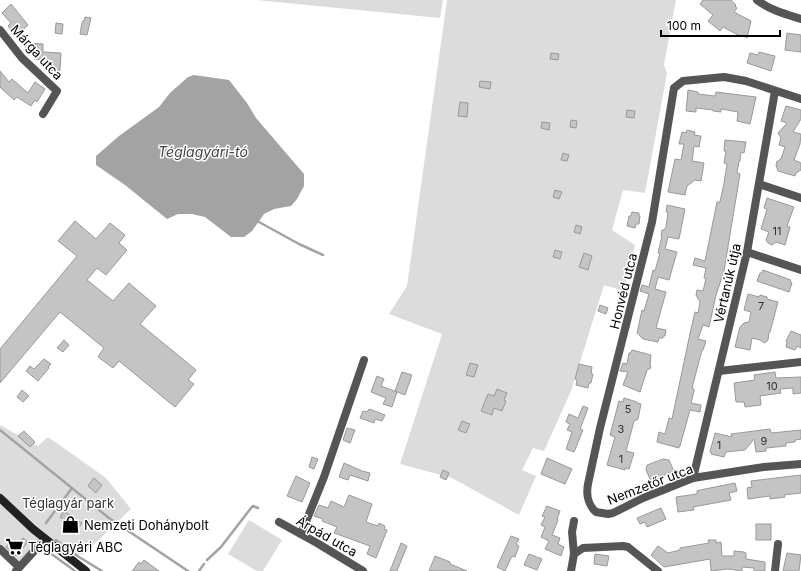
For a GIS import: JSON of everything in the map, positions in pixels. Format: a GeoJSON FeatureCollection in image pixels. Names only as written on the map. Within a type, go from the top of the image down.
{"type":"FeatureCollection","features":[{"type":"Feature","properties":{"kind":"main road"},"geometry":{"type":"LineString","coordinates":[[0,498],[45,539],[86,571]]}},
{"type":"Feature","properties":{"kind":"street"},"geometry":{"type":"LineString","coordinates":[[756,0],[783,14],[801,19]]}},
{"type":"Feature","properties":{"kind":"street","name":"Márga utca"},"geometry":{"type":"LineString","coordinates":[[0,30],[22,58],[57,91],[43,114]]}},
{"type":"Feature","properties":{"kind":"street","name":"Honvéd utca"},"geometry":{"type":"LineString","coordinates":[[588,497],[588,484],[600,428],[652,222],[674,88],[683,81],[724,77],[735,78],[776,91]]}},
{"type":"Feature","properties":{"kind":"street"},"geometry":{"type":"LineString","coordinates":[[776,91],[801,99]]}},
{"type":"Feature","properties":{"kind":"street","name":"Vértanúk útja"},"geometry":{"type":"LineString","coordinates":[[692,478],[747,252],[776,91]]}},
{"type":"Feature","properties":{"kind":"street"},"geometry":{"type":"LineString","coordinates":[[759,184],[801,198]]}},
{"type":"Feature","properties":{"kind":"street"},"geometry":{"type":"LineString","coordinates":[[747,252],[801,270]]}},
{"type":"Feature","properties":{"kind":"street"},"geometry":{"type":"LineString","coordinates":[[301,534],[324,477],[364,360]]}},
{"type":"Feature","properties":{"kind":"street"},"geometry":{"type":"LineString","coordinates":[[719,371],[801,362]]}},
{"type":"Feature","properties":{"kind":"street","name":"Nemzetőr utca"},"geometry":{"type":"LineString","coordinates":[[588,497],[593,509],[600,513],[608,514],[619,511],[642,498],[692,478],[764,467],[801,464]]}},
{"type":"Feature","properties":{"kind":"street"},"geometry":{"type":"LineString","coordinates":[[571,571],[574,554],[572,532],[574,521]]}},
{"type":"Feature","properties":{"kind":"street","name":"Árpád utca"},"geometry":{"type":"LineString","coordinates":[[279,522],[363,571]]}},
{"type":"Feature","properties":{"kind":"street"},"geometry":{"type":"LineString","coordinates":[[0,549],[18,569],[45,539]]}},
{"type":"Feature","properties":{"kind":"street"},"geometry":{"type":"LineString","coordinates":[[775,571],[778,544]]}},
{"type":"Feature","properties":{"kind":"street"},"geometry":{"type":"LineString","coordinates":[[574,554],[583,548],[628,547],[658,571]]}},
{"type":"Feature","properties":{"kind":"green space"},"geometry":{"type":"Polygon","coordinates":[[[256,0],[443,0],[440,18],[256,0]]]}},
{"type":"Feature","properties":{"kind":"green space"},"geometry":{"type":"Polygon","coordinates":[[[447,0],[676,0],[664,65],[667,73],[645,193],[623,190],[612,230],[635,245],[624,291],[604,285],[571,391],[544,451],[533,448],[522,470],[536,476],[519,515],[452,478],[400,464],[442,334],[389,314],[407,286],[447,0]]]}},
{"type":"Feature","properties":{"kind":"green space","name":"Téglagyár park"},"geometry":{"type":"Polygon","coordinates":[[[0,425],[38,446],[48,437],[106,478],[131,509],[83,555],[45,539],[19,567],[0,549],[0,425]]]}},
{"type":"Feature","properties":{"kind":"green space"},"geometry":{"type":"Polygon","coordinates":[[[249,520],[282,540],[263,571],[257,571],[228,554],[249,520]]]}},
{"type":"Feature","properties":{"kind":"water","name":"Téglagyári-tó"},"geometry":{"type":"Polygon","coordinates":[[[194,75],[229,80],[247,103],[256,118],[304,174],[304,186],[297,199],[291,206],[274,209],[264,214],[252,231],[244,237],[231,237],[205,217],[192,214],[178,214],[167,219],[125,185],[96,165],[96,156],[119,136],[159,107],[170,93],[188,77],[194,75]]]}},
{"type":"Feature","properties":{"kind":"building"},"geometry":{"type":"Polygon","coordinates":[[[703,0],[731,0],[737,8],[734,12],[751,21],[747,38],[723,27],[720,31],[708,21],[713,15],[700,4],[703,0]]]}},
{"type":"Feature","properties":{"kind":"building"},"geometry":{"type":"Polygon","coordinates":[[[11,4],[28,25],[16,36],[8,26],[11,23],[2,13],[11,4]]]}},
{"type":"Feature","properties":{"kind":"building"},"geometry":{"type":"Polygon","coordinates":[[[85,17],[91,18],[87,35],[80,34],[85,17]]]}},
{"type":"Feature","properties":{"kind":"building"},"geometry":{"type":"Polygon","coordinates":[[[56,23],[63,24],[62,34],[55,33],[56,23]]]}},
{"type":"Feature","properties":{"kind":"building"},"geometry":{"type":"Polygon","coordinates":[[[787,33],[801,35],[801,52],[785,50],[787,33]]]}},
{"type":"Feature","properties":{"kind":"building"},"geometry":{"type":"Polygon","coordinates":[[[26,43],[43,44],[43,52],[61,53],[60,70],[47,70],[48,60],[34,59],[35,52],[25,51],[26,43]]]}},
{"type":"Feature","properties":{"kind":"building"},"geometry":{"type":"Polygon","coordinates":[[[759,52],[775,56],[771,71],[747,63],[750,53],[758,55],[759,52]]]}},
{"type":"Feature","properties":{"kind":"building"},"geometry":{"type":"Polygon","coordinates":[[[551,53],[559,54],[558,60],[550,59],[551,53]]]}},
{"type":"Feature","properties":{"kind":"building"},"geometry":{"type":"Polygon","coordinates":[[[0,71],[9,82],[12,79],[28,93],[35,82],[45,89],[37,102],[35,100],[31,106],[17,97],[14,100],[0,87],[0,71]]]}},
{"type":"Feature","properties":{"kind":"building"},"geometry":{"type":"Polygon","coordinates":[[[480,81],[491,82],[490,89],[479,87],[480,81]]]}},
{"type":"Feature","properties":{"kind":"building"},"geometry":{"type":"Polygon","coordinates":[[[688,90],[698,92],[698,94],[715,96],[716,92],[756,97],[750,124],[737,121],[738,112],[721,109],[721,112],[696,108],[696,112],[686,111],[688,90]]]}},
{"type":"Feature","properties":{"kind":"building"},"geometry":{"type":"Polygon","coordinates":[[[460,102],[468,103],[467,117],[458,116],[460,102]]]}},
{"type":"Feature","properties":{"kind":"building"},"geometry":{"type":"Polygon","coordinates":[[[786,106],[801,110],[801,119],[793,132],[801,134],[800,144],[794,160],[801,163],[801,170],[796,173],[795,176],[778,171],[776,165],[777,161],[781,159],[785,147],[779,145],[781,138],[778,133],[787,123],[781,121],[786,106]]]}},
{"type":"Feature","properties":{"kind":"building"},"geometry":{"type":"Polygon","coordinates":[[[627,110],[635,111],[634,118],[626,117],[627,110]]]}},
{"type":"Feature","properties":{"kind":"building"},"geometry":{"type":"Polygon","coordinates":[[[571,120],[577,121],[576,128],[570,127],[571,120]]]}},
{"type":"Feature","properties":{"kind":"building"},"geometry":{"type":"Polygon","coordinates":[[[542,122],[550,123],[549,130],[541,128],[542,122]]]}},
{"type":"Feature","properties":{"kind":"building"},"geometry":{"type":"Polygon","coordinates":[[[687,130],[695,132],[694,135],[701,136],[699,147],[694,146],[692,161],[704,163],[701,181],[695,180],[687,186],[685,195],[668,192],[675,159],[681,160],[684,144],[679,144],[682,132],[686,133],[687,130]]]}},
{"type":"Feature","properties":{"kind":"building"},"geometry":{"type":"Polygon","coordinates":[[[725,140],[746,142],[744,153],[741,152],[739,161],[737,173],[740,174],[724,271],[716,295],[709,327],[703,325],[698,339],[706,341],[702,350],[692,388],[694,391],[691,403],[701,405],[700,412],[690,410],[679,448],[657,442],[659,432],[665,434],[669,418],[672,419],[695,312],[698,313],[700,302],[696,295],[697,290],[703,291],[706,279],[704,278],[706,268],[693,265],[695,258],[705,261],[717,202],[720,202],[724,183],[727,164],[724,163],[726,151],[724,151],[725,140]]]}},
{"type":"Feature","properties":{"kind":"building"},"geometry":{"type":"Polygon","coordinates":[[[563,153],[569,155],[567,161],[561,160],[563,153]]]}},
{"type":"Feature","properties":{"kind":"building"},"geometry":{"type":"Polygon","coordinates":[[[555,190],[562,192],[559,199],[553,197],[555,190]]]}},
{"type":"Feature","properties":{"kind":"building"},"geometry":{"type":"Polygon","coordinates":[[[767,198],[794,207],[787,226],[790,227],[785,245],[776,242],[772,245],[768,243],[766,240],[769,232],[761,229],[767,209],[764,208],[767,198]]]}},
{"type":"Feature","properties":{"kind":"building"},"geometry":{"type":"Polygon","coordinates":[[[667,205],[685,209],[679,239],[668,237],[665,249],[677,252],[669,280],[658,277],[655,289],[666,292],[656,328],[666,330],[665,336],[663,336],[663,338],[659,338],[658,342],[643,339],[637,333],[642,310],[644,311],[649,294],[640,291],[642,285],[649,287],[653,270],[655,271],[660,253],[658,253],[662,230],[666,227],[668,212],[666,212],[667,205]]]}},
{"type":"Feature","properties":{"kind":"building"},"geometry":{"type":"Polygon","coordinates":[[[632,212],[639,213],[640,216],[639,224],[636,224],[635,228],[627,226],[629,216],[631,216],[632,212]]]}},
{"type":"Feature","properties":{"kind":"building"},"geometry":{"type":"Polygon","coordinates":[[[75,221],[96,239],[110,223],[125,235],[119,243],[127,250],[106,275],[97,268],[87,280],[113,301],[129,283],[156,306],[140,324],[196,370],[188,380],[194,384],[175,407],[119,361],[113,368],[98,357],[104,348],[60,312],[0,383],[0,349],[77,256],[58,241],[75,221]]]}},
{"type":"Feature","properties":{"kind":"building"},"geometry":{"type":"Polygon","coordinates":[[[576,225],[582,227],[580,234],[574,232],[576,225]]]}},
{"type":"Feature","properties":{"kind":"building"},"geometry":{"type":"Polygon","coordinates":[[[555,250],[562,252],[560,259],[553,257],[555,250]]]}},
{"type":"Feature","properties":{"kind":"building"},"geometry":{"type":"Polygon","coordinates":[[[584,253],[592,256],[588,270],[579,267],[584,253]]]}},
{"type":"Feature","properties":{"kind":"building"},"geometry":{"type":"Polygon","coordinates":[[[763,270],[791,280],[790,282],[792,283],[789,292],[757,281],[763,270]]]}},
{"type":"Feature","properties":{"kind":"building"},"geometry":{"type":"Polygon","coordinates":[[[748,294],[759,297],[760,295],[778,302],[768,340],[765,343],[752,338],[750,350],[735,347],[740,327],[744,323],[749,322],[751,312],[744,310],[748,294]]]}},
{"type":"Feature","properties":{"kind":"building"},"geometry":{"type":"Polygon","coordinates":[[[600,305],[608,308],[606,314],[598,311],[600,305]]]}},
{"type":"Feature","properties":{"kind":"building"},"geometry":{"type":"Polygon","coordinates":[[[791,331],[801,335],[801,348],[797,346],[795,350],[786,347],[786,341],[791,331]]]}},
{"type":"Feature","properties":{"kind":"building"},"geometry":{"type":"Polygon","coordinates":[[[64,340],[69,345],[63,352],[57,348],[64,340]]]}},
{"type":"Feature","properties":{"kind":"building"},"geometry":{"type":"Polygon","coordinates":[[[632,350],[651,355],[651,368],[647,370],[640,392],[623,385],[628,372],[620,371],[623,363],[627,364],[629,353],[631,353],[632,350]]]}},
{"type":"Feature","properties":{"kind":"building"},"geometry":{"type":"Polygon","coordinates":[[[44,359],[51,364],[38,381],[26,371],[30,366],[34,369],[44,359]]]}},
{"type":"Feature","properties":{"kind":"building"},"geometry":{"type":"Polygon","coordinates":[[[470,363],[478,365],[474,377],[466,375],[470,363]]]}},
{"type":"Feature","properties":{"kind":"building"},"geometry":{"type":"Polygon","coordinates":[[[579,364],[592,367],[591,374],[593,374],[588,388],[576,385],[577,380],[575,379],[579,364]]]}},
{"type":"Feature","properties":{"kind":"building"},"geometry":{"type":"Polygon","coordinates":[[[402,372],[412,375],[405,395],[395,391],[402,372]]]}},
{"type":"Feature","properties":{"kind":"building"},"geometry":{"type":"Polygon","coordinates":[[[775,372],[776,378],[801,377],[801,393],[793,394],[793,388],[780,389],[781,393],[760,396],[761,405],[745,407],[744,402],[736,402],[734,383],[755,380],[754,375],[775,372]]]}},
{"type":"Feature","properties":{"kind":"building"},"geometry":{"type":"Polygon","coordinates":[[[377,376],[384,379],[381,386],[397,392],[392,407],[383,404],[386,398],[371,392],[377,376]]]}},
{"type":"Feature","properties":{"kind":"building"},"geometry":{"type":"Polygon","coordinates":[[[497,389],[507,393],[502,411],[494,408],[492,415],[481,411],[488,394],[494,396],[497,389]]]}},
{"type":"Feature","properties":{"kind":"building"},"geometry":{"type":"Polygon","coordinates":[[[22,390],[29,396],[23,402],[17,397],[22,390]]]}},
{"type":"Feature","properties":{"kind":"building"},"geometry":{"type":"Polygon","coordinates":[[[624,398],[641,404],[638,419],[634,421],[626,451],[634,453],[629,469],[625,468],[625,470],[607,465],[615,437],[610,435],[619,401],[623,402],[624,398]]]}},
{"type":"Feature","properties":{"kind":"building"},"geometry":{"type":"Polygon","coordinates":[[[583,406],[588,408],[580,429],[583,430],[574,452],[566,449],[572,432],[567,430],[570,424],[566,422],[569,414],[578,418],[583,406]]]}},
{"type":"Feature","properties":{"kind":"building"},"geometry":{"type":"Polygon","coordinates":[[[369,409],[385,415],[382,421],[375,419],[374,423],[360,418],[363,411],[367,412],[369,409]]]}},
{"type":"Feature","properties":{"kind":"building"},"geometry":{"type":"Polygon","coordinates":[[[462,421],[470,424],[466,433],[458,430],[462,421]]]}},
{"type":"Feature","properties":{"kind":"building"},"geometry":{"type":"Polygon","coordinates":[[[347,428],[355,430],[350,443],[343,440],[347,428]]]}},
{"type":"Feature","properties":{"kind":"building"},"geometry":{"type":"Polygon","coordinates":[[[770,429],[771,433],[801,430],[801,439],[795,440],[795,442],[786,443],[786,446],[766,448],[766,451],[756,452],[754,439],[745,450],[726,452],[724,457],[711,454],[712,453],[710,452],[715,433],[732,437],[731,434],[770,429]]]}},
{"type":"Feature","properties":{"kind":"building"},"geometry":{"type":"Polygon","coordinates":[[[24,431],[35,442],[30,447],[18,436],[24,431]]]}},
{"type":"Feature","properties":{"kind":"building"},"geometry":{"type":"Polygon","coordinates":[[[312,457],[318,459],[314,469],[309,467],[312,457]]]}},
{"type":"Feature","properties":{"kind":"building"},"geometry":{"type":"Polygon","coordinates":[[[547,458],[572,469],[565,484],[541,474],[547,458]]]}},
{"type":"Feature","properties":{"kind":"building"},"geometry":{"type":"Polygon","coordinates":[[[663,459],[669,460],[674,471],[651,481],[646,470],[647,465],[663,459]]]}},
{"type":"Feature","properties":{"kind":"building"},"geometry":{"type":"Polygon","coordinates":[[[344,463],[370,473],[368,481],[350,475],[348,480],[339,477],[344,463]]]}},
{"type":"Feature","properties":{"kind":"building"},"geometry":{"type":"Polygon","coordinates":[[[443,470],[449,473],[446,480],[440,477],[443,470]]]}},
{"type":"Feature","properties":{"kind":"building"},"geometry":{"type":"Polygon","coordinates":[[[801,475],[801,493],[784,495],[785,497],[770,499],[770,496],[748,499],[747,488],[752,487],[751,481],[801,475]]]}},
{"type":"Feature","properties":{"kind":"building"},"geometry":{"type":"Polygon","coordinates":[[[296,476],[310,483],[302,502],[287,496],[296,476]]]}},
{"type":"Feature","properties":{"kind":"building"},"geometry":{"type":"Polygon","coordinates":[[[94,478],[102,485],[96,493],[88,486],[94,478]]]}},
{"type":"Feature","properties":{"kind":"building"},"geometry":{"type":"Polygon","coordinates":[[[735,483],[737,491],[729,493],[731,500],[693,507],[694,510],[678,512],[676,497],[697,494],[697,491],[700,490],[735,483]]]}},
{"type":"Feature","properties":{"kind":"building"},"geometry":{"type":"Polygon","coordinates":[[[349,495],[372,504],[366,522],[378,526],[379,523],[385,526],[384,529],[387,530],[376,558],[367,554],[370,546],[334,533],[337,527],[314,516],[319,505],[328,508],[331,501],[344,507],[349,495]]]}},
{"type":"Feature","properties":{"kind":"building"},"geometry":{"type":"Polygon","coordinates":[[[547,506],[560,511],[552,535],[560,538],[558,544],[564,547],[561,556],[545,549],[549,541],[541,537],[545,527],[541,525],[545,517],[542,516],[547,506]]]}},
{"type":"Feature","properties":{"kind":"building"},"geometry":{"type":"Polygon","coordinates":[[[661,508],[666,519],[647,527],[645,522],[640,524],[637,518],[661,508]]]}},
{"type":"Feature","properties":{"kind":"building"},"geometry":{"type":"Polygon","coordinates":[[[64,511],[82,523],[77,531],[67,525],[68,523],[60,517],[64,511]]]}},
{"type":"Feature","properties":{"kind":"building"},"geometry":{"type":"Polygon","coordinates":[[[756,524],[771,524],[771,540],[756,540],[756,524]]]}},
{"type":"Feature","properties":{"kind":"building"},"geometry":{"type":"Polygon","coordinates":[[[511,536],[519,539],[516,544],[519,546],[515,557],[512,556],[505,571],[497,567],[511,536]]]}},
{"type":"Feature","properties":{"kind":"building","name":"Téglagyári ABC"},"geometry":{"type":"Polygon","coordinates":[[[23,538],[28,542],[16,556],[6,547],[12,540],[17,545],[23,538]]]}},
{"type":"Feature","properties":{"kind":"building"},"geometry":{"type":"Polygon","coordinates":[[[708,540],[716,540],[716,543],[721,542],[722,556],[734,556],[734,551],[744,552],[746,553],[746,559],[765,562],[765,571],[754,571],[754,568],[742,567],[742,571],[728,569],[711,571],[710,559],[664,567],[651,555],[658,546],[668,553],[680,550],[680,548],[709,543],[708,540]]]}},
{"type":"Feature","properties":{"kind":"building"},"geometry":{"type":"Polygon","coordinates":[[[401,543],[407,546],[397,571],[390,571],[401,543]]]}},
{"type":"Feature","properties":{"kind":"building"},"geometry":{"type":"Polygon","coordinates":[[[787,553],[801,555],[799,571],[783,571],[787,553]]]}},
{"type":"Feature","properties":{"kind":"building"},"geometry":{"type":"Polygon","coordinates":[[[529,554],[542,559],[537,570],[524,565],[529,554]]]}},
{"type":"Feature","properties":{"kind":"building"},"geometry":{"type":"Polygon","coordinates":[[[595,554],[609,556],[607,566],[594,564],[595,554]]]}},
{"type":"Feature","properties":{"kind":"building"},"geometry":{"type":"Polygon","coordinates":[[[435,556],[450,562],[450,564],[467,571],[429,571],[435,556]]]}},
{"type":"Feature","properties":{"kind":"building"},"geometry":{"type":"Polygon","coordinates":[[[144,560],[159,571],[132,571],[139,562],[141,564],[144,560]]]}},
{"type":"Feature","properties":{"kind":"waterway"},"geometry":{"type":"LineString","coordinates":[[259,222],[299,244],[323,255]]}},
{"type":"Feature","properties":{"kind":"waterway"},"geometry":{"type":"LineString","coordinates":[[0,430],[109,518],[188,571]]}},
{"type":"Feature","properties":{"kind":"waterway"},"geometry":{"type":"LineString","coordinates":[[46,523],[72,488]]}},
{"type":"Feature","properties":{"kind":"waterway"},"geometry":{"type":"LineString","coordinates":[[207,560],[221,547],[251,508],[253,506],[258,508]]}},
{"type":"Feature","properties":{"kind":"waterway"},"geometry":{"type":"LineString","coordinates":[[56,540],[79,557],[102,571]]}},
{"type":"Feature","properties":{"kind":"waterway"},"geometry":{"type":"LineString","coordinates":[[46,550],[75,571]]}},
{"type":"Feature","properties":{"kind":"waterway"},"geometry":{"type":"LineString","coordinates":[[199,571],[204,564]]}},
{"type":"Feature","properties":{"kind":"place","name":"Nemzeti Dohánybolt"},"geometry":{"type":"Point","coordinates":[71,525]}},
{"type":"Feature","properties":{"kind":"place","name":"Téglagyári ABC"},"geometry":{"type":"Point","coordinates":[15,547]}}]}
